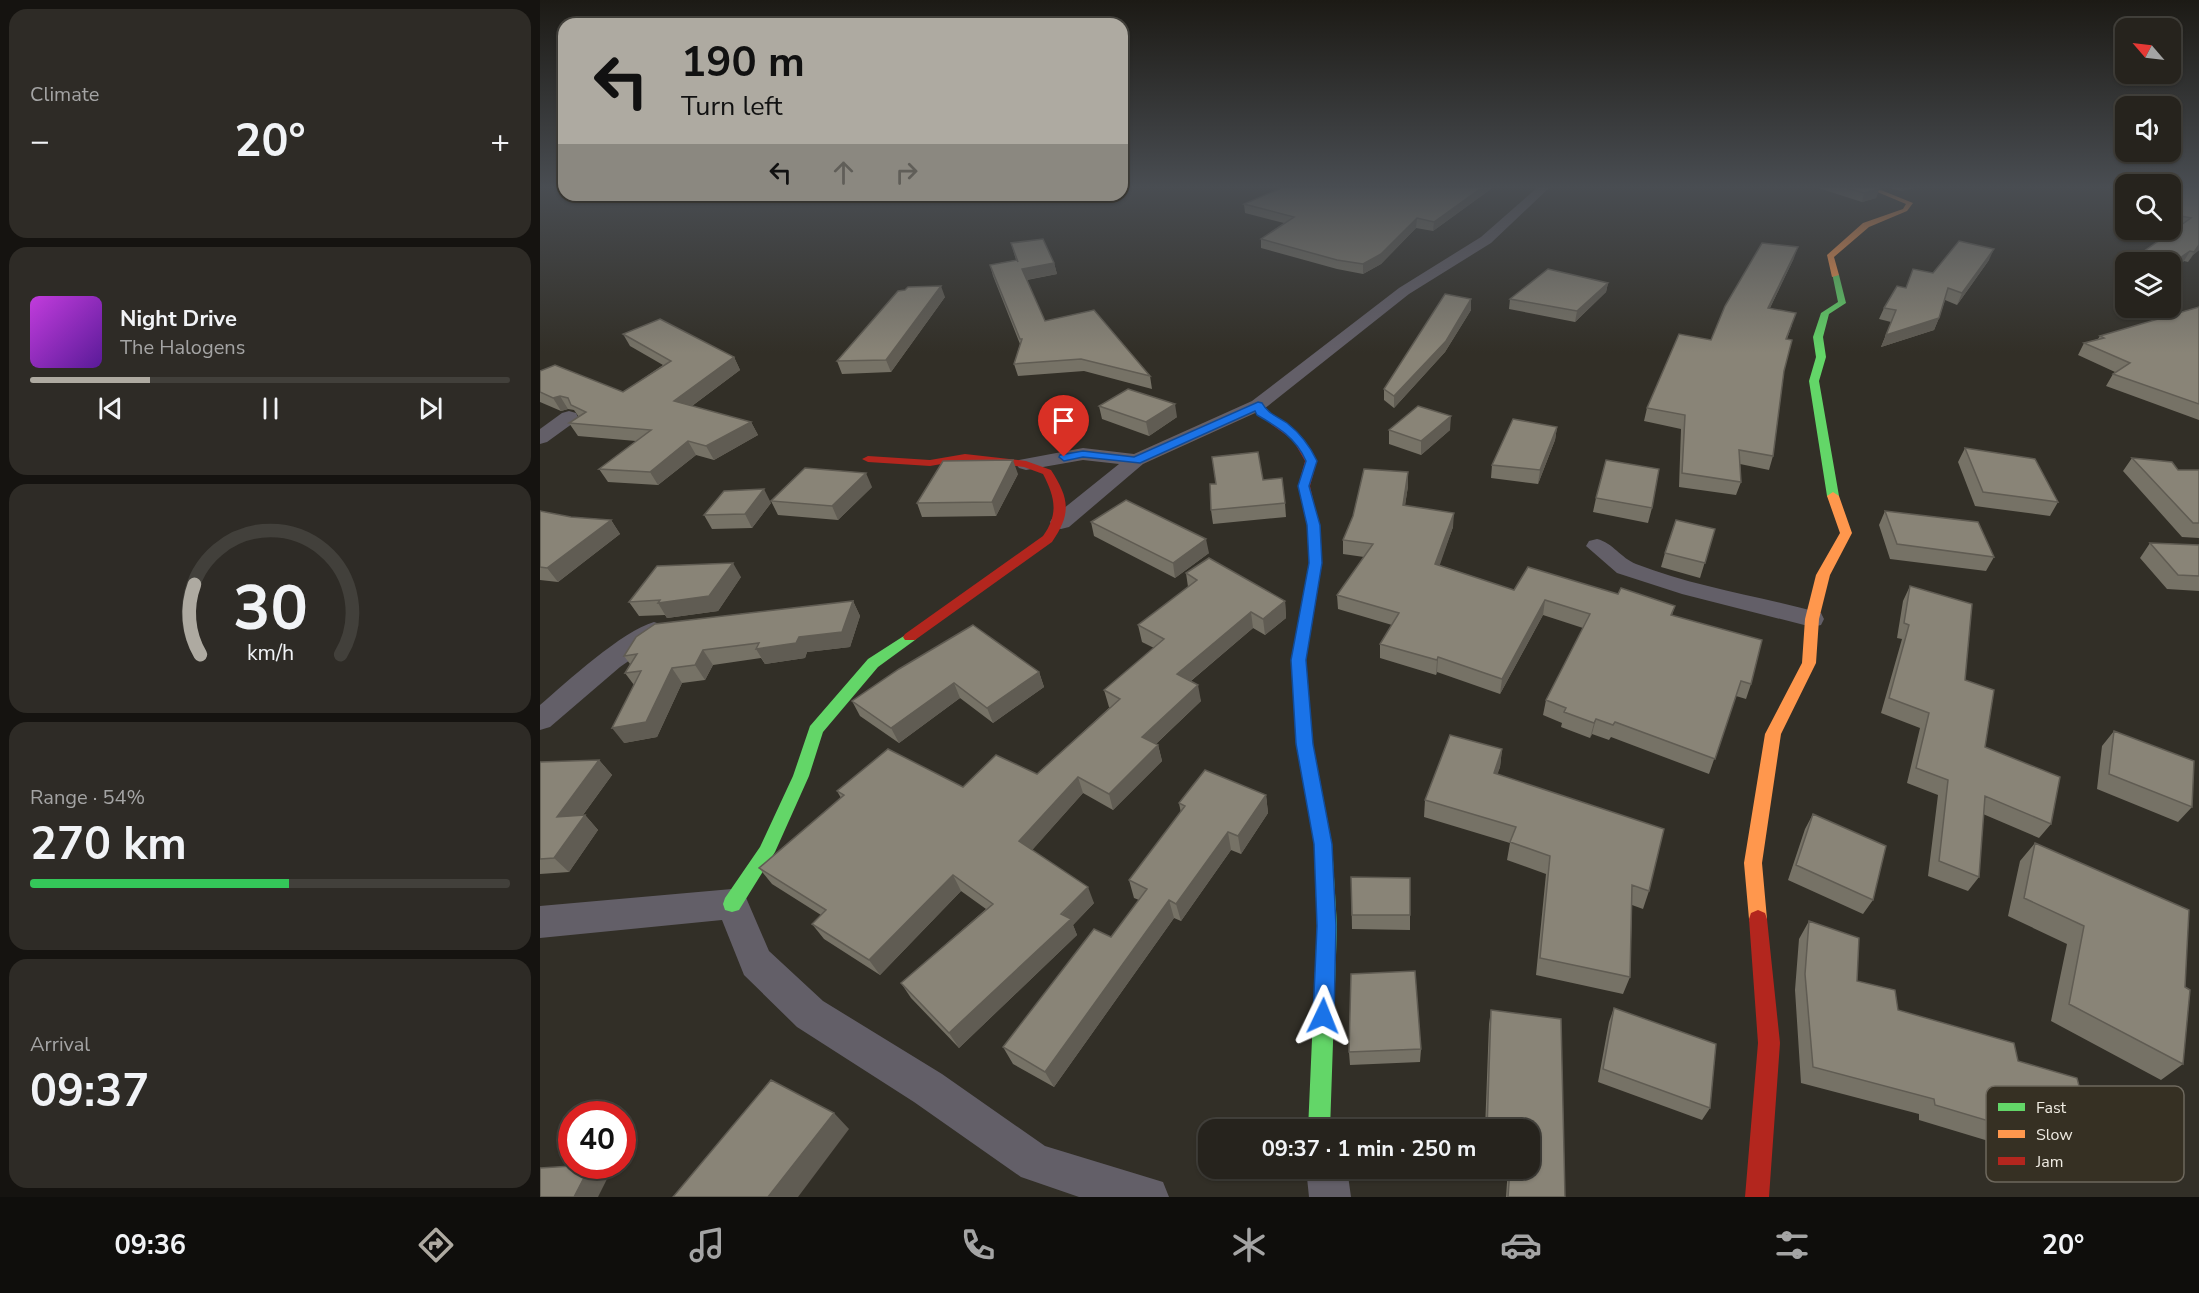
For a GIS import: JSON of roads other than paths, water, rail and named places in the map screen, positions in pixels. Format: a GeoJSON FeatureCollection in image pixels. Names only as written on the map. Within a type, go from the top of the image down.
{"type":"FeatureCollection","features":[{"type":"Feature","properties":{"kind":"street"},"geometry":{"type":"LineString","coordinates":[[732,904],[766,852],[801,776],[816,730],[873,663],[1048,539],[1061,522],[1136,460],[1258,405],[1268,395],[1344,341],[1404,291],[1483,242]]}},
{"type":"Feature","properties":{"kind":"street"},"geometry":{"type":"LineString","coordinates":[[1757,1197],[1769,1043],[1753,863],[1773,734],[1809,663],[1812,619],[1823,575],[1846,533],[1831,491],[1814,381],[1821,357],[1818,337],[1825,313],[1842,303],[1830,257],[1847,242]]}},
{"type":"Feature","properties":{"kind":"street"},"geometry":{"type":"LineString","coordinates":[[1258,405],[1261,412],[1284,426],[1305,446],[1311,461],[1304,486],[1313,525],[1316,563],[1298,660],[1305,744],[1323,844],[1327,926],[1319,1119]]}},
{"type":"Feature","properties":{"kind":"street"},"geometry":{"type":"LineString","coordinates":[[540,438],[569,417]]}},
{"type":"Feature","properties":{"kind":"street"},"geometry":{"type":"LineString","coordinates":[[867,459],[930,463],[965,457],[1026,464],[1083,454],[1136,460]]}},
{"type":"Feature","properties":{"kind":"street"},"geometry":{"type":"LineString","coordinates":[[1026,464],[1047,471],[1062,498],[1061,522]]}},
{"type":"Feature","properties":{"kind":"street"},"geometry":{"type":"LineString","coordinates":[[1598,546],[1625,568],[1690,589],[1812,619]]}},
{"type":"Feature","properties":{"kind":"street"},"geometry":{"type":"LineString","coordinates":[[540,720],[611,661],[657,629],[680,626]]}},
{"type":"Feature","properties":{"kind":"street"},"geometry":{"type":"LineString","coordinates":[[540,922],[732,904]]}},
{"type":"Feature","properties":{"kind":"street"},"geometry":{"type":"LineString","coordinates":[[732,904],[756,963],[810,1014],[928,1089],[1035,1163],[1148,1197]]}},
{"type":"Feature","properties":{"kind":"street"},"geometry":{"type":"LineString","coordinates":[[1328,1179],[1330,1197]]}}]}
